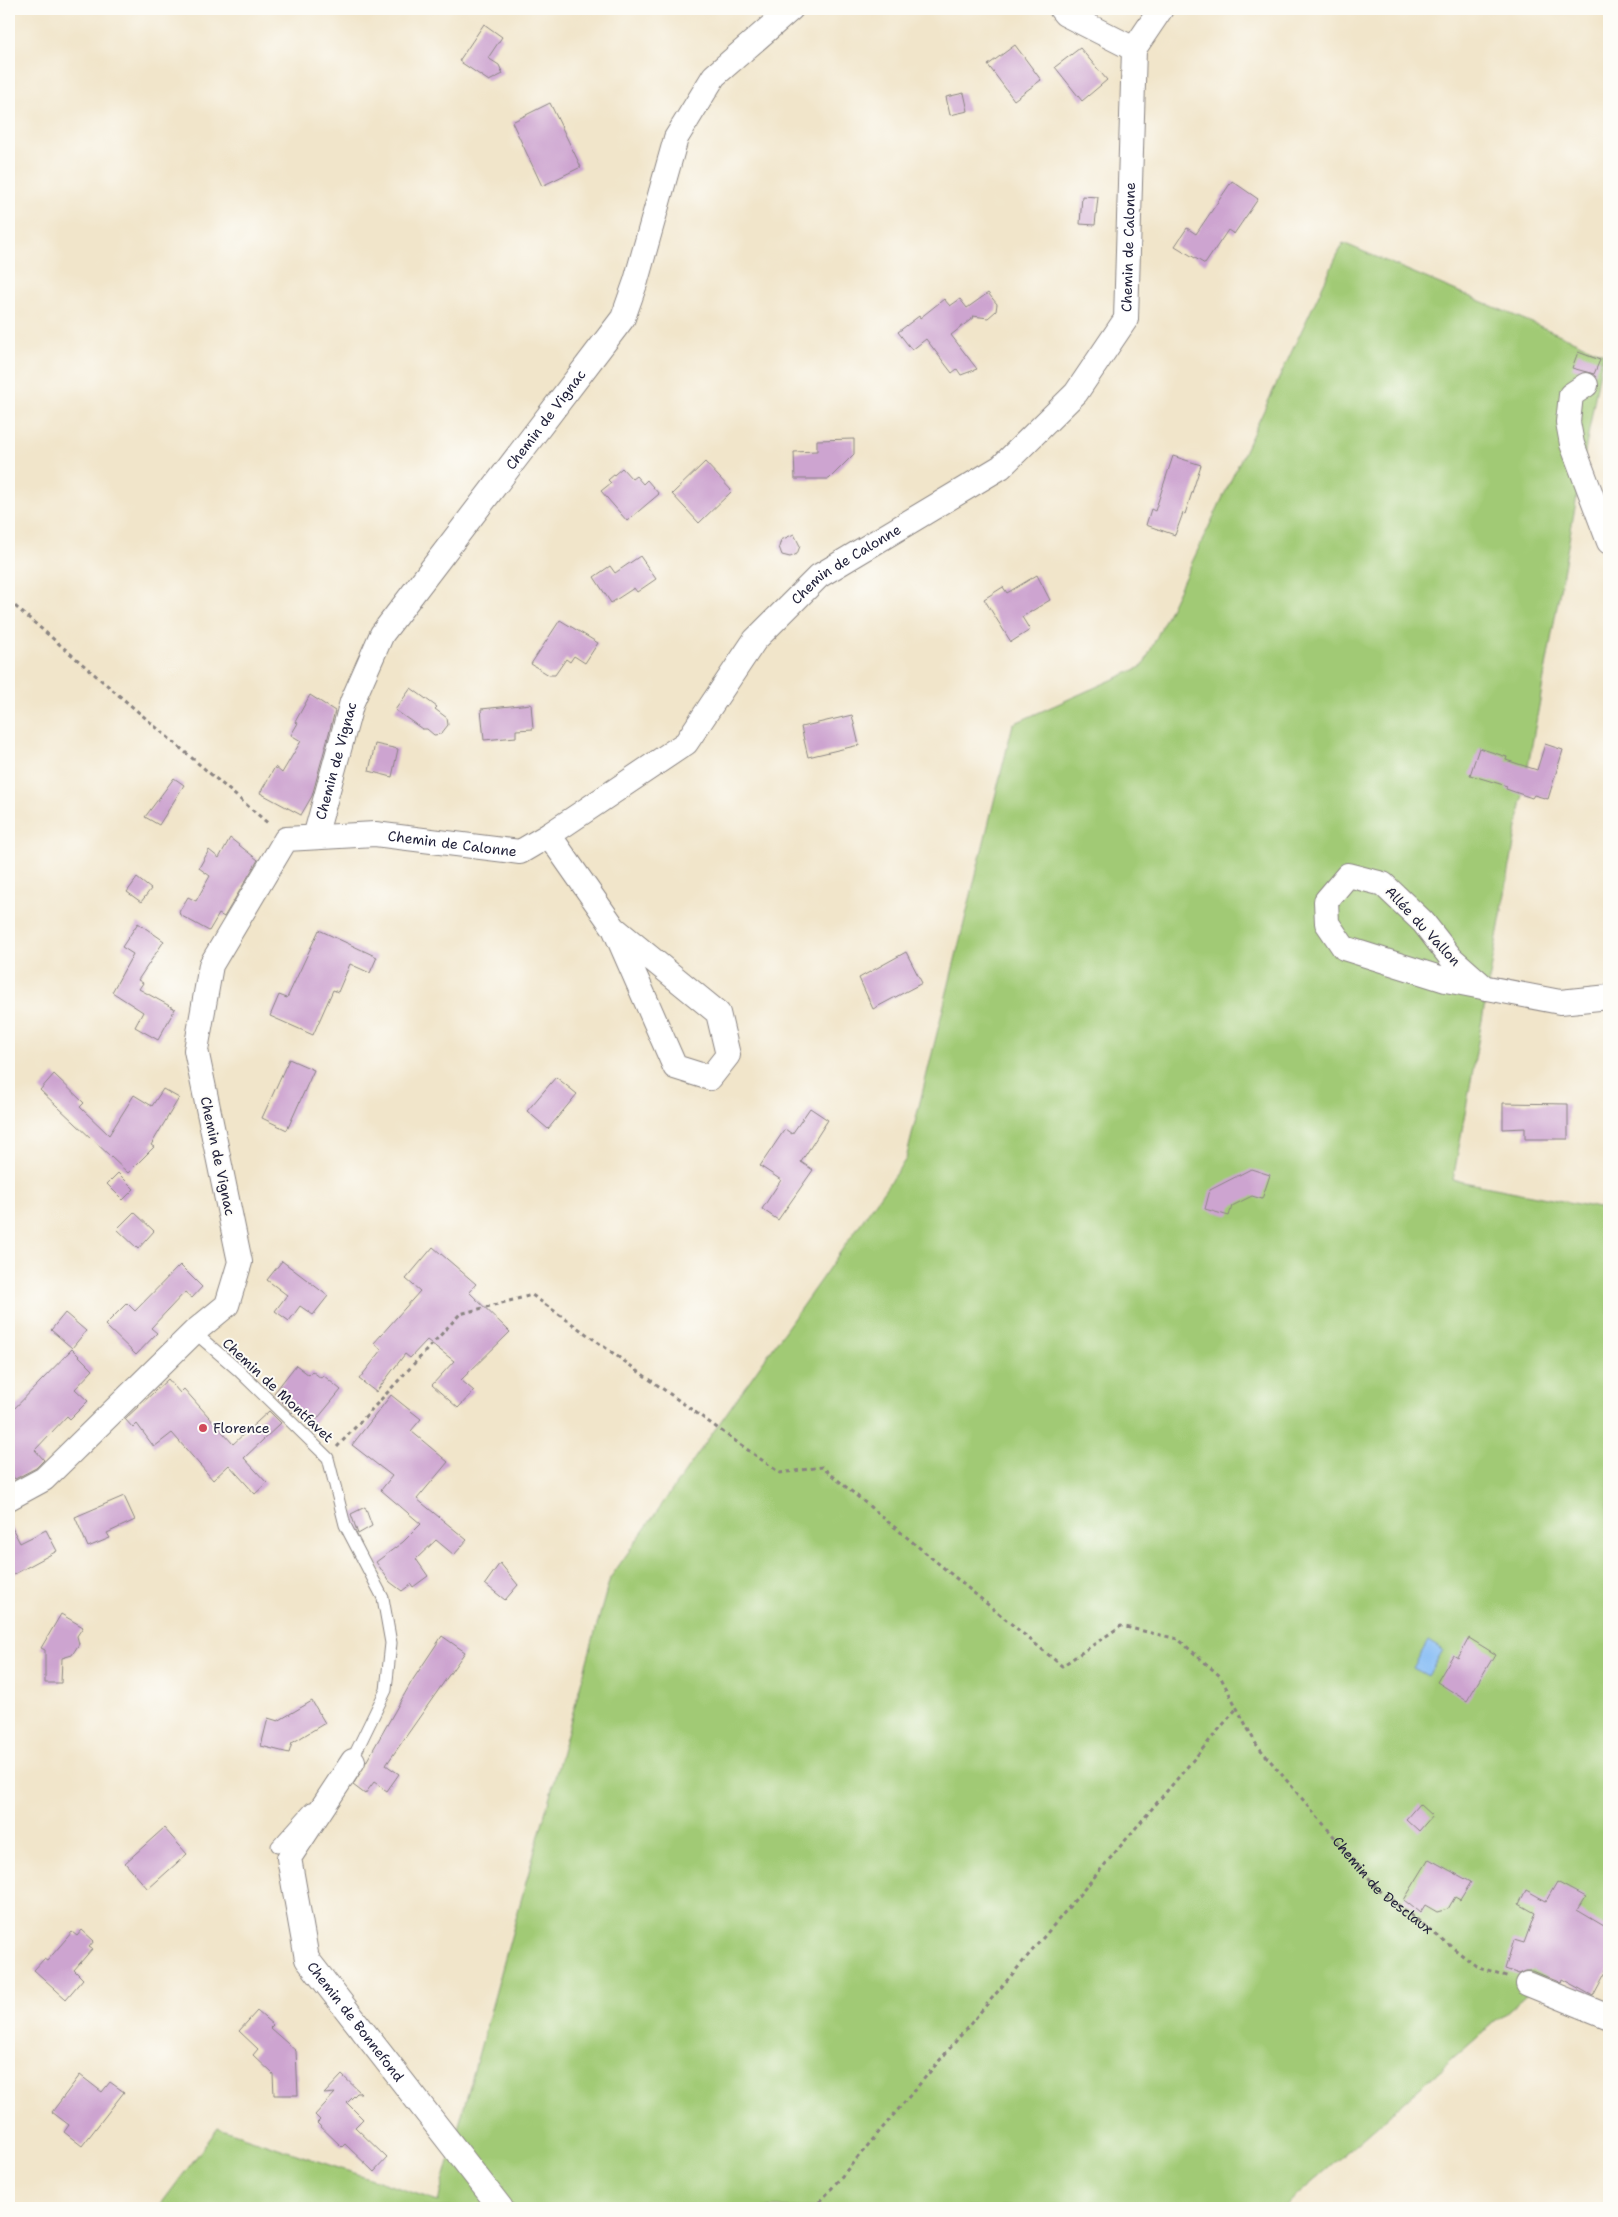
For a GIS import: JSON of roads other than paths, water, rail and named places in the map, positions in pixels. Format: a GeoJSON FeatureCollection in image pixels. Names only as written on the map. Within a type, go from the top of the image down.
{"type":"FeatureCollection","features":[{"type":"Feature","properties":{"kind":"street","name":"Chemin de Vignac"},"geometry":{"type":"LineString","coordinates":[[9,1498],[44,1479],[194,1332],[226,1305],[240,1262],[196,1050],[211,966],[286,839],[315,837],[352,702],[382,634],[623,318],[636,281],[676,138],[714,76],[791,9]]}},
{"type":"Feature","properties":{"kind":"street"},"geometry":{"type":"LineString","coordinates":[[1061,9],[1065,14],[1134,49],[1161,9]]}},
{"type":"Feature","properties":{"kind":"street","name":"Chemin de Calonne"},"geometry":{"type":"LineString","coordinates":[[315,837],[375,834],[520,852],[549,835],[686,743],[755,640],[819,576],[1001,467],[1076,393],[1126,319],[1134,49]]}},
{"type":"Feature","properties":{"kind":"street"},"geometry":{"type":"LineString","coordinates":[[1586,385],[1571,395],[1568,422],[1572,444],[1609,542]]}},
{"type":"Feature","properties":{"kind":"street"},"geometry":{"type":"LineString","coordinates":[[549,835],[614,928],[675,1067],[710,1078],[728,1055],[718,1013],[614,928]]}},
{"type":"Feature","properties":{"kind":"street","name":"Allée du Vallon"},"geometry":{"type":"LineString","coordinates":[[1485,988],[1451,958],[1423,922],[1383,884],[1348,875],[1326,901],[1327,923],[1344,948],[1446,980],[1485,988],[1560,1002],[1609,997]]}},
{"type":"Feature","properties":{"kind":"street","name":"Chemin de Bonnefond"},"geometry":{"type":"LineString","coordinates":[[353,1761],[289,1858],[307,1960],[501,2208]]}},
{"type":"Feature","properties":{"kind":"street"},"geometry":{"type":"LineString","coordinates":[[1528,1984],[1609,2017]]}},
{"type":"Feature","properties":{"kind":"lane","name":"Chemin de Montfavet"},"geometry":{"type":"LineString","coordinates":[[194,1332],[238,1370],[328,1458],[344,1525],[384,1598],[391,1643],[386,1690],[353,1761],[277,1846]]}},
{"type":"Feature","properties":{"kind":"water"},"geometry":{"type":"Polygon","coordinates":[[[1428,1641],[1443,1650],[1428,1676],[1413,1668],[1428,1641]]]}},
{"type":"Feature","properties":{"kind":"place","name":"Florence"},"geometry":{"type":"Point","coordinates":[203,1428]}}]}
